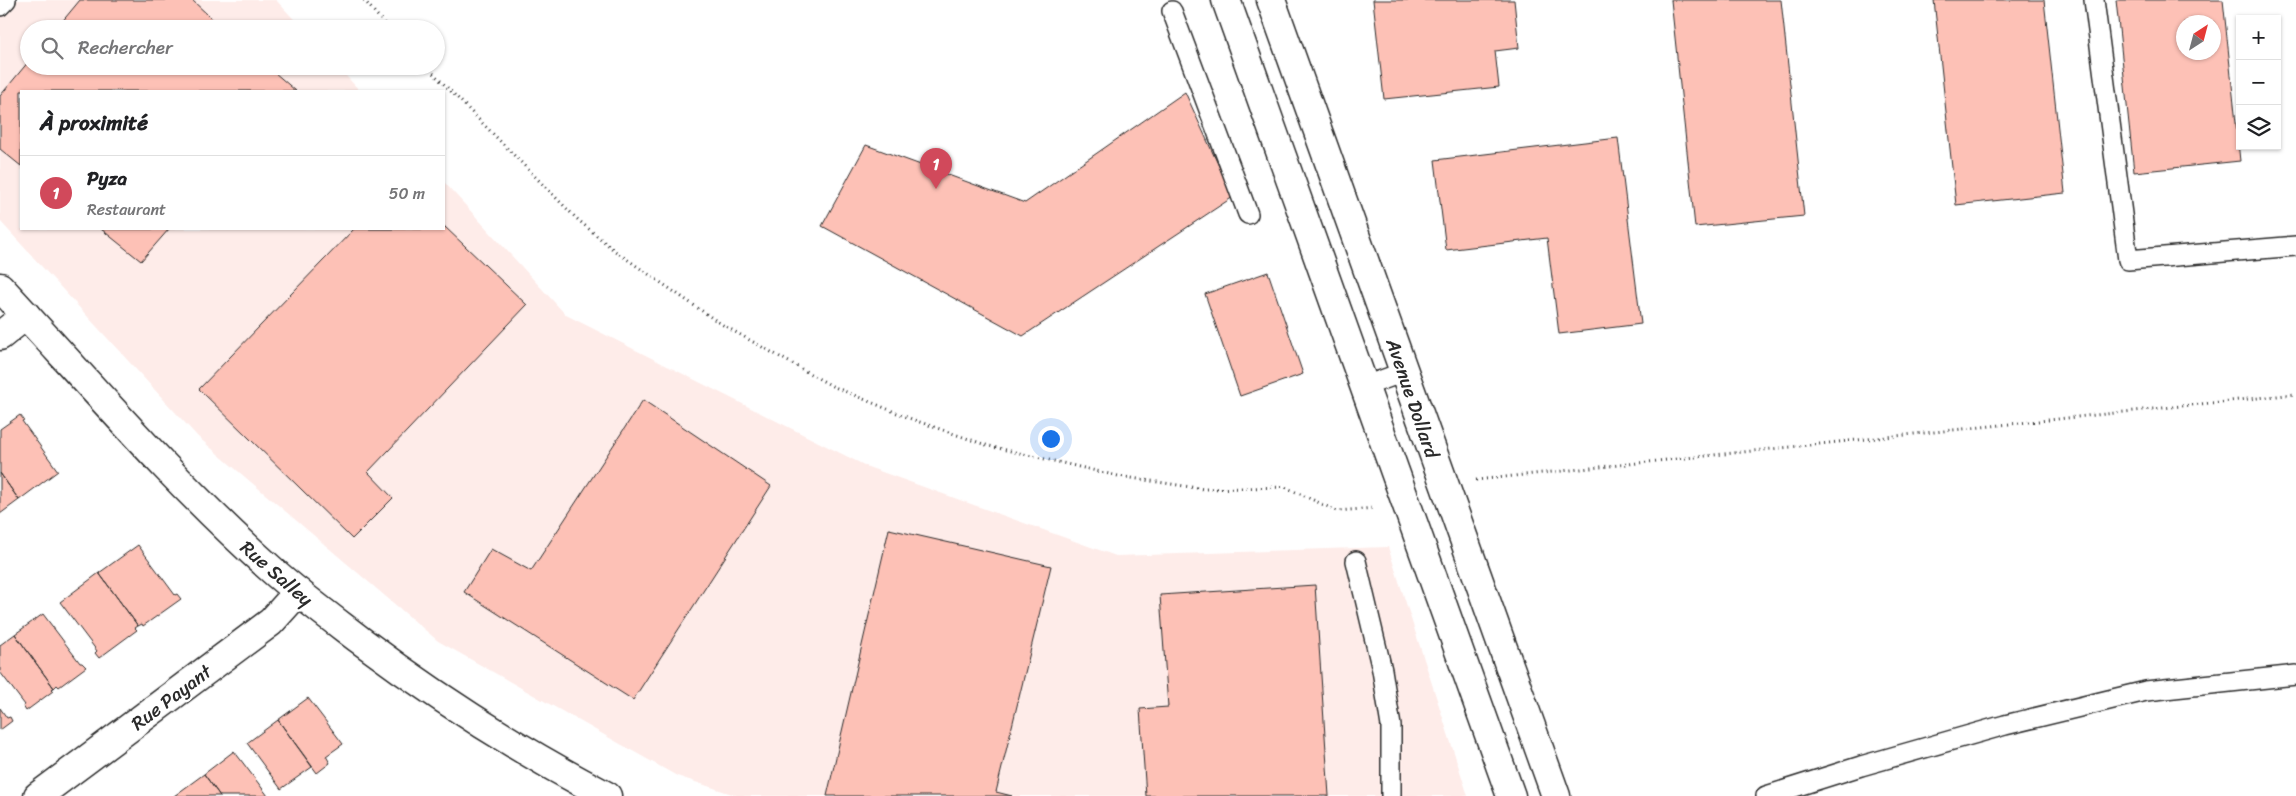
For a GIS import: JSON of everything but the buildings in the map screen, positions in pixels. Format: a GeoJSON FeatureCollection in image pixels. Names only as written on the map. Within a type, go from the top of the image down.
{"type":"FeatureCollection","features":[{"type":"Feature","properties":{"kind":"main road"},"geometry":{"type":"LineString","coordinates":[[1226,0],[1511,796]]}},
{"type":"Feature","properties":{"kind":"main road","name":"Avenue Dollard"},"geometry":{"type":"LineString","coordinates":[[1271,0],[1556,796]]}},
{"type":"Feature","properties":{"kind":"main road","name":"Rue Salley"},"geometry":{"type":"LineString","coordinates":[[0,286],[206,509],[298,592],[381,656],[468,716],[607,796]]}},
{"type":"Feature","properties":{"kind":"main road"},"geometry":{"type":"LineString","coordinates":[[0,336],[26,314]]}},
{"type":"Feature","properties":{"kind":"main road","name":"Rue Payant"},"geometry":{"type":"LineString","coordinates":[[38,796],[271,622],[298,592]]}},
{"type":"Feature","properties":{"kind":"lane"},"geometry":{"type":"LineString","coordinates":[[0,6],[6,0]]}},
{"type":"Feature","properties":{"kind":"lane"},"geometry":{"type":"LineString","coordinates":[[2094,0],[2128,260],[2296,246]]}},
{"type":"Feature","properties":{"kind":"lane"},"geometry":{"type":"LineString","coordinates":[[1172,11],[1248,214]]}},
{"type":"Feature","properties":{"kind":"lane"},"geometry":{"type":"LineString","coordinates":[[1365,386],[1404,372]]}},
{"type":"Feature","properties":{"kind":"lane"},"geometry":{"type":"LineString","coordinates":[[1356,561],[1382,670],[1391,726],[1391,796]]}},
{"type":"Feature","properties":{"kind":"lane"},"geometry":{"type":"LineString","coordinates":[[1766,796],[1861,766],[2005,725],[2146,691],[2296,675]]}},
{"type":"Feature","properties":{"kind":"path"},"geometry":{"type":"LineString","coordinates":[[364,0],[382,20]]}},
{"type":"Feature","properties":{"kind":"path"},"geometry":{"type":"LineString","coordinates":[[435,75],[576,218],[615,251],[721,324],[832,386],[914,420],[989,446],[1118,476],[1204,489],[1285,487],[1336,510],[1382,508]]}},
{"type":"Feature","properties":{"kind":"path"},"geometry":{"type":"LineString","coordinates":[[1443,484],[2296,394]]}},
{"type":"Feature","properties":{"kind":"shaded area"},"geometry":{"type":"Polygon","coordinates":[[[0,0],[276,0],[295,20],[20,20],[20,75],[345,75],[359,90],[20,90],[20,230],[445,230],[445,183],[566,315],[868,467],[1116,556],[1388,547],[1468,796],[738,796],[677,776],[438,641],[198,437],[0,221],[0,0]]]}},
{"type":"Feature","properties":{"kind":"place","name":"Pyza"},"geometry":{"type":"Point","coordinates":[936,189]}}]}
